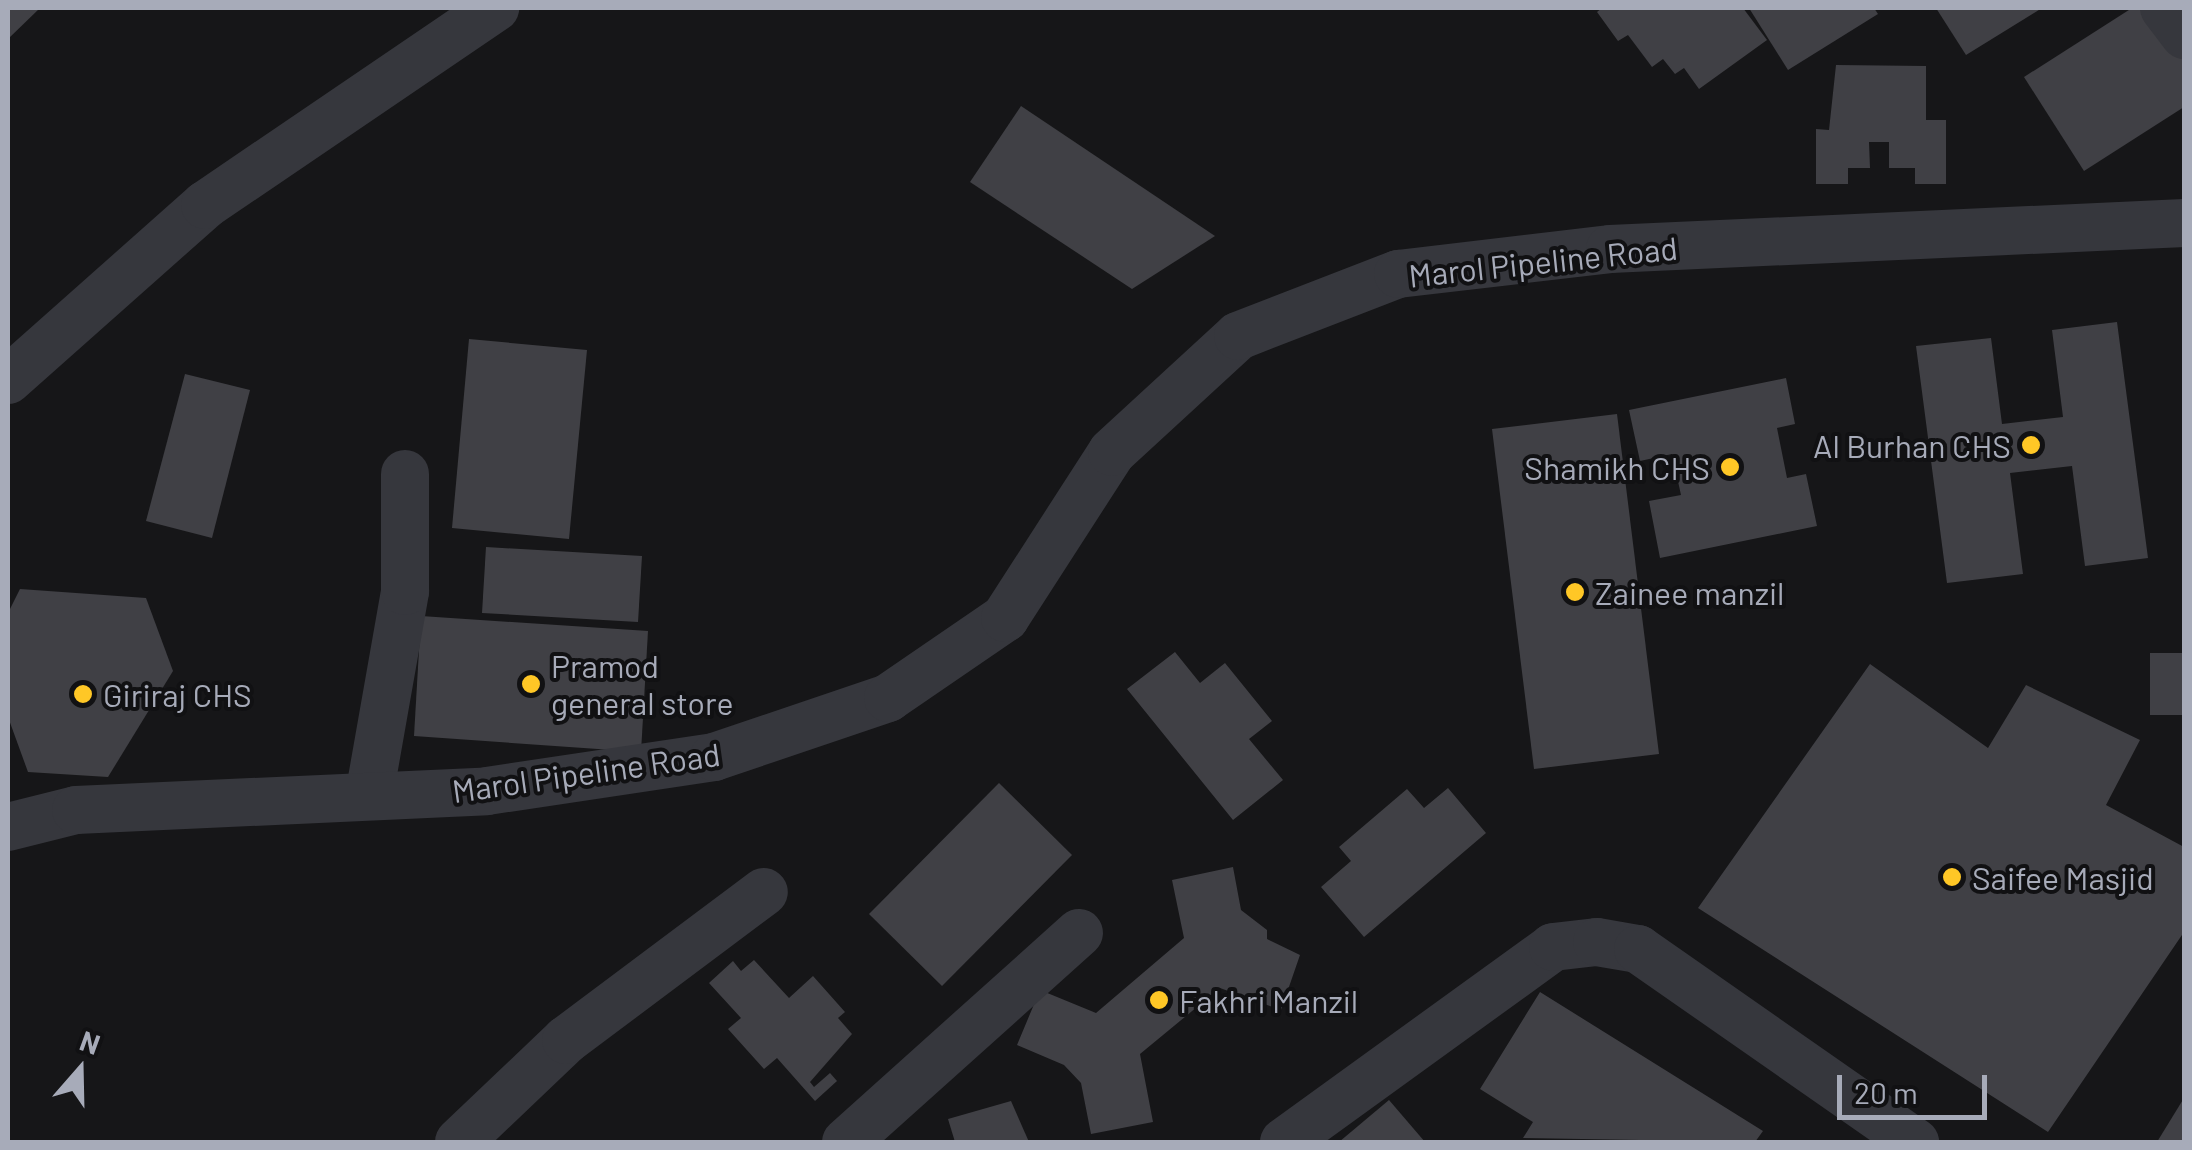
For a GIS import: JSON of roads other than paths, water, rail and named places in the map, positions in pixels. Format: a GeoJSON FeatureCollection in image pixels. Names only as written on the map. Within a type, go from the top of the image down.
{"type":"FeatureCollection","features":[{"type":"Feature","properties":{"kind":"street"},"geometry":{"type":"LineString","coordinates":[[8,380],[205,205],[495,8]]}},
{"type":"Feature","properties":{"kind":"street"},"geometry":{"type":"LineString","coordinates":[[2164,8],[2184,35]]}},
{"type":"Feature","properties":{"kind":"street","name":"Marol Pipeline Road"},"geometry":{"type":"LineString","coordinates":[[8,827],[76,810],[487,791],[714,757],[888,698],[1006,618],[1112,452],[1238,336],[1398,274],[1610,249],[2184,222]]}},
{"type":"Feature","properties":{"kind":"street"},"geometry":{"type":"LineString","coordinates":[[369,796],[404,591],[405,474]]}},
{"type":"Feature","properties":{"kind":"street"},"geometry":{"type":"LineString","coordinates":[[459,1142],[566,1040],[764,892]]}},
{"type":"Feature","properties":{"kind":"street"},"geometry":{"type":"LineString","coordinates":[[846,1142],[1079,933]]}},
{"type":"Feature","properties":{"kind":"street"},"geometry":{"type":"LineString","coordinates":[[1284,1142],[1553,948],[1598,942],[1638,949],[1914,1142]]}},
{"type":"Feature","properties":{"kind":"place","name":"Al Burhan CHS"},"geometry":{"type":"Point","coordinates":[2031,445]}},
{"type":"Feature","properties":{"kind":"place","name":"Shamikh CHS"},"geometry":{"type":"Point","coordinates":[1730,467]}},
{"type":"Feature","properties":{"kind":"place","name":"Zainee manzil"},"geometry":{"type":"Point","coordinates":[1575,592]}},
{"type":"Feature","properties":{"kind":"place","name":"Pramod general store"},"geometry":{"type":"Point","coordinates":[531,684]}},
{"type":"Feature","properties":{"kind":"place","name":"Giriraj CHS"},"geometry":{"type":"Point","coordinates":[83,694]}},
{"type":"Feature","properties":{"kind":"place","name":"Saifee Masjid"},"geometry":{"type":"Point","coordinates":[1952,877]}},
{"type":"Feature","properties":{"kind":"place","name":"Fakhri Manzil"},"geometry":{"type":"Point","coordinates":[1159,1000]}}]}
